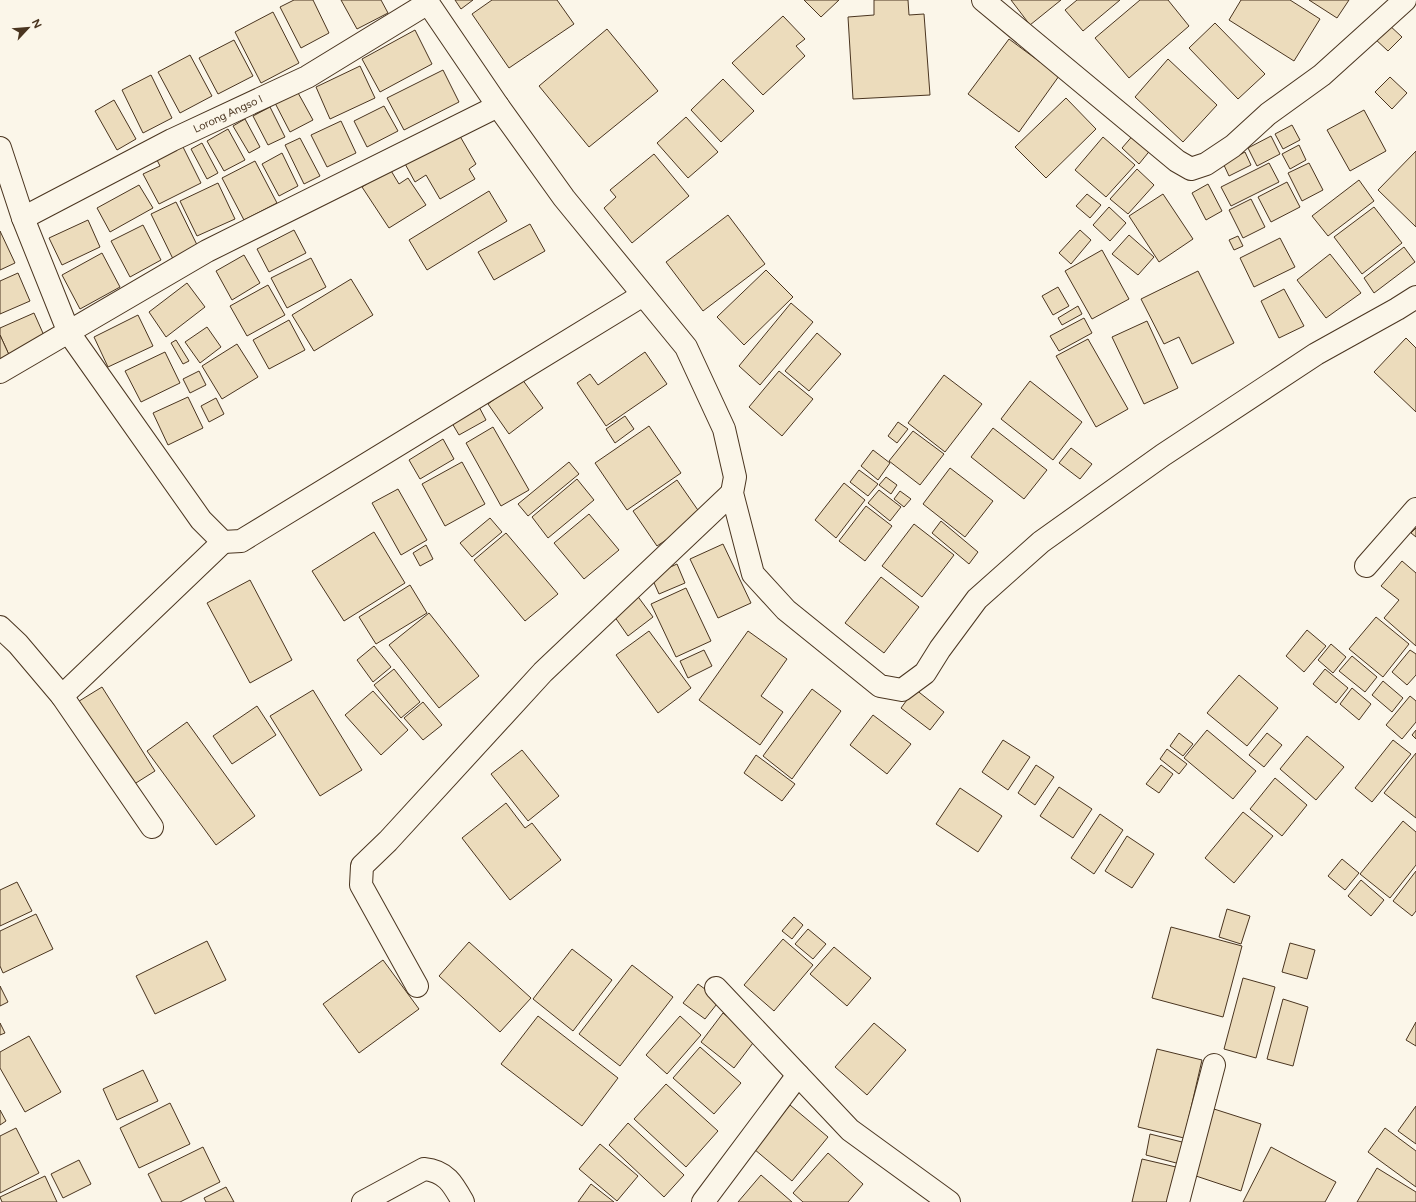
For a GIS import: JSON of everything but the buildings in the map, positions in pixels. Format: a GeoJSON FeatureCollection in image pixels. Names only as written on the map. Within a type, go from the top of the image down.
{"type":"FeatureCollection","features":[{"type":"Feature","properties":{"kind":"street"},"geometry":{"type":"LineString","coordinates":[[983,0],[1177,161],[1191,169],[1206,164],[1233,146],[1268,114],[1322,75],[1405,0]]}},
{"type":"Feature","properties":{"kind":"street"},"geometry":{"type":"LineString","coordinates":[[427,2],[498,106],[564,198],[686,347],[724,428],[734,477],[732,493],[753,574],[786,610],[880,686],[902,690],[925,673],[940,649],[977,599],[1042,542],[1163,456],[1316,354],[1416,297]]}},
{"type":"Feature","properties":{"kind":"street","name":"Lorong Angso I"},"geometry":{"type":"LineString","coordinates":[[23,218],[172,140],[307,77],[427,2]]}},
{"type":"Feature","properties":{"kind":"street"},"geometry":{"type":"LineString","coordinates":[[0,372],[207,251],[498,106]]}},
{"type":"Feature","properties":{"kind":"street"},"geometry":{"type":"LineString","coordinates":[[0,148],[23,218],[69,333],[201,520],[223,542]]}},
{"type":"Feature","properties":{"kind":"street"},"geometry":{"type":"LineString","coordinates":[[62,696],[223,542],[241,541],[643,295]]}},
{"type":"Feature","properties":{"kind":"street"},"geometry":{"type":"LineString","coordinates":[[417,986],[361,885],[362,866],[388,841],[543,672],[732,493]]}},
{"type":"Feature","properties":{"kind":"street"},"geometry":{"type":"LineString","coordinates":[[1366,566],[1416,509]]}},
{"type":"Feature","properties":{"kind":"street"},"geometry":{"type":"LineString","coordinates":[[0,628],[18,644],[62,696],[152,827]]}},
{"type":"Feature","properties":{"kind":"street"},"geometry":{"type":"LineString","coordinates":[[716,988],[850,1130],[949,1202]]}},
{"type":"Feature","properties":{"kind":"street"},"geometry":{"type":"LineString","coordinates":[[1178,1202],[1214,1065]]}},
{"type":"Feature","properties":{"kind":"street"},"geometry":{"type":"LineString","coordinates":[[703,1202],[798,1075]]}},
{"type":"Feature","properties":{"kind":"street"},"geometry":{"type":"LineString","coordinates":[[363,1202],[424,1169],[442,1174],[451,1182],[463,1202]]}}]}
